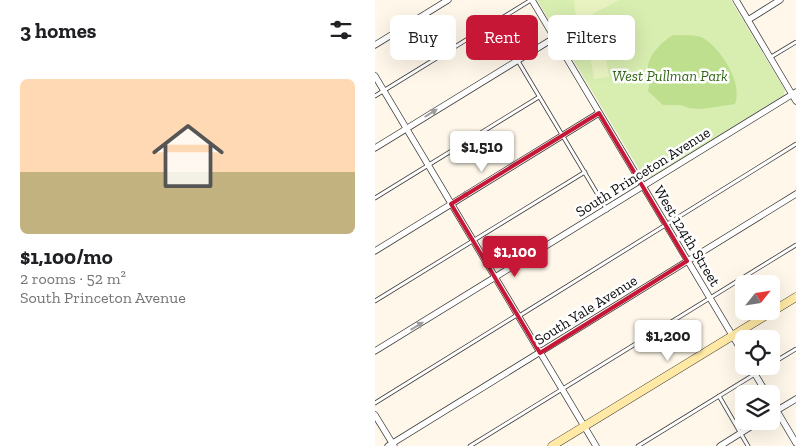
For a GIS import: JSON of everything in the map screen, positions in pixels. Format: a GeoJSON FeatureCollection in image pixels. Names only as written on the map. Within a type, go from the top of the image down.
{"type":"FeatureCollection","features":[{"type":"Feature","properties":{"kind":"street"},"geometry":{"type":"LineString","coordinates":[[375,45],[448,0]]}},
{"type":"Feature","properties":{"kind":"street","name":"West 124th Street"},"geometry":{"type":"LineString","coordinates":[[532,0],[548,28]]}},
{"type":"Feature","properties":{"kind":"street"},"geometry":{"type":"LineString","coordinates":[[736,0],[794,93],[796,101]]}},
{"type":"Feature","properties":{"kind":"street"},"geometry":{"type":"LineString","coordinates":[[747,20],[780,0]]}},
{"type":"Feature","properties":{"kind":"street"},"geometry":{"type":"LineString","coordinates":[[375,148],[517,60]]}},
{"type":"Feature","properties":{"kind":"street","name":"West 124th Street"},"geometry":{"type":"LineString","coordinates":[[567,60],[735,341]]}},
{"type":"Feature","properties":{"kind":"street"},"geometry":{"type":"LineString","coordinates":[[375,76],[596,446]]}},
{"type":"Feature","properties":{"kind":"street","name":"South Princeton Avenue"},"geometry":{"type":"LineString","coordinates":[[375,351],[644,188],[794,93]]}},
{"type":"Feature","properties":{"kind":"street"},"geometry":{"type":"LineString","coordinates":[[375,251],[599,113]]}},
{"type":"Feature","properties":{"kind":"street","name":"South Yale Avenue"},"geometry":{"type":"LineString","coordinates":[[391,445],[796,194]]}},
{"type":"Feature","properties":{"kind":"street"},"geometry":{"type":"LineString","coordinates":[[552,446],[796,297]]}},
{"type":"Feature","properties":{"kind":"street"},"geometry":{"type":"LineString","coordinates":[[780,409],[796,399]]}},
{"type":"Feature","properties":{"kind":"street"},"geometry":{"type":"LineString","coordinates":[[375,415],[391,445]]}},
{"type":"Feature","properties":{"kind":"street"},"geometry":{"type":"LineString","coordinates":[[780,421],[796,442]]}},
{"type":"Feature","properties":{"kind":"street"},"geometry":{"type":"LineString","coordinates":[[720,446],[746,430]]}},
{"type":"Feature","properties":{"kind":"lane"},"geometry":{"type":"LineString","coordinates":[[375,96],[532,0]]}},
{"type":"Feature","properties":{"kind":"lane"},"geometry":{"type":"LineString","coordinates":[[770,57],[796,42]]}},
{"type":"Feature","properties":{"kind":"lane"},"geometry":{"type":"LineString","coordinates":[[517,60],[607,210]]}},
{"type":"Feature","properties":{"kind":"lane"},"geometry":{"type":"LineString","coordinates":[[375,198],[539,98]]}},
{"type":"Feature","properties":{"kind":"lane"},"geometry":{"type":"LineString","coordinates":[[375,403],[796,144]]}},
{"type":"Feature","properties":{"kind":"lane"},"geometry":{"type":"LineString","coordinates":[[375,301],[585,172]]}},
{"type":"Feature","properties":{"kind":"lane"},"geometry":{"type":"LineString","coordinates":[[470,446],[796,245]]}},
{"type":"Feature","properties":{"kind":"lane"},"geometry":{"type":"LineString","coordinates":[[780,359],[796,349]]}},
{"type":"Feature","properties":{"kind":"lane"},"geometry":{"type":"LineString","coordinates":[[638,446],[753,375]]}},
{"type":"Feature","properties":{"kind":"lane"},"geometry":{"type":"LineString","coordinates":[[719,396],[748,446]]}},
{"type":"Feature","properties":{"kind":"highlighted area"},"geometry":{"type":"Polygon","coordinates":[[[599,113],[687,261],[540,353],[451,204],[599,113]]]}},
{"type":"Feature","properties":{"kind":"green space","name":"West Pullman Park"},"geometry":{"type":"Polygon","coordinates":[[[537,0],[731,0],[785,90],[784,95],[650,178],[643,176],[573,60],[635,60],[635,15],[548,15],[548,18],[537,0]]]}},
{"type":"Feature","properties":{"kind":"green space"},"geometry":{"type":"Polygon","coordinates":[[[574,0],[619,0],[591,15],[577,15],[574,0]]]}},
{"type":"Feature","properties":{"kind":"green space"},"geometry":{"type":"Polygon","coordinates":[[[673,35],[703,38],[717,50],[724,58],[733,77],[737,96],[735,104],[702,109],[681,105],[663,105],[648,91],[648,67],[651,57],[661,44],[673,35]]]}},
{"type":"Feature","properties":{"kind":"green space"},"geometry":{"type":"Polygon","coordinates":[[[591,60],[606,60],[609,77],[594,79],[591,60]]]}}]}
